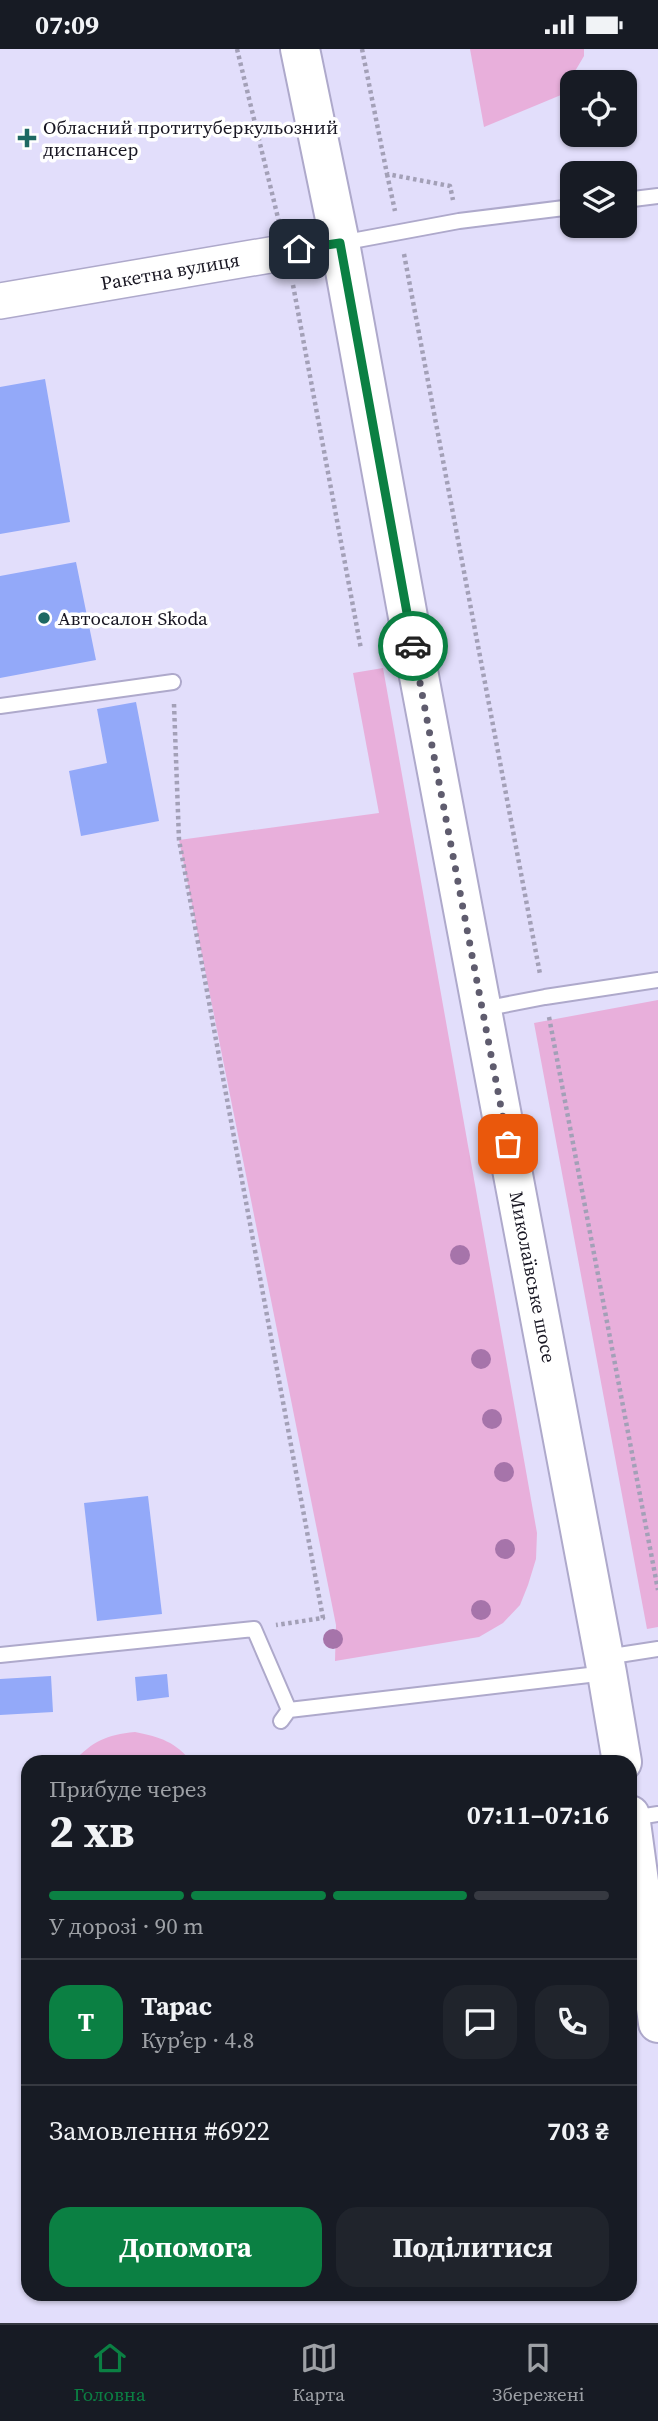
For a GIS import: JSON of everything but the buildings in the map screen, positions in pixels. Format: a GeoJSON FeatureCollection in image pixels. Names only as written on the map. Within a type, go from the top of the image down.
{"type":"FeatureCollection","features":[{"type":"Feature","properties":{"kind":"main road","name":"Миколаївське шосе"},"geometry":{"type":"LineString","coordinates":[[300,49],[340,243],[621,1755]]}},
{"type":"Feature","properties":{"kind":"main road"},"geometry":{"type":"LineString","coordinates":[[637,1868],[658,2023]]}},
{"type":"Feature","properties":{"kind":"street","name":"Ракетна вулиця"},"geometry":{"type":"LineString","coordinates":[[0,301],[340,243]]}},
{"type":"Feature","properties":{"kind":"lane"},"geometry":{"type":"LineString","coordinates":[[637,199],[658,196]]}},
{"type":"Feature","properties":{"kind":"lane"},"geometry":{"type":"LineString","coordinates":[[340,243],[458,221],[560,208]]}},
{"type":"Feature","properties":{"kind":"lane"},"geometry":{"type":"LineString","coordinates":[[0,706],[173,682]]}},
{"type":"Feature","properties":{"kind":"lane"},"geometry":{"type":"LineString","coordinates":[[483,1009],[658,980]]}},
{"type":"Feature","properties":{"kind":"lane"},"geometry":{"type":"LineString","coordinates":[[0,1655],[254,1629],[285,1715],[606,1665],[658,1649]]}},
{"type":"Feature","properties":{"kind":"lane"},"geometry":{"type":"LineString","coordinates":[[637,1816],[658,1814]]}},
{"type":"Feature","properties":{"kind":"path"},"geometry":{"type":"LineString","coordinates":[[237,49],[287,251],[361,649]]}},
{"type":"Feature","properties":{"kind":"path"},"geometry":{"type":"LineString","coordinates":[[362,49],[658,1590]]}},
{"type":"Feature","properties":{"kind":"path"},"geometry":{"type":"LineString","coordinates":[[387,174],[450,186],[458,221]]}},
{"type":"Feature","properties":{"kind":"path"},"geometry":{"type":"LineString","coordinates":[[173,682],[179,840],[323,1618],[254,1629]]}},
{"type":"Feature","properties":{"kind":"shaded area"},"geometry":{"type":"Polygon","coordinates":[[[470,49],[584,49],[584,56],[576,70],[560,70],[560,95],[484,127],[470,49]]]}},
{"type":"Feature","properties":{"kind":"shaded area"},"geometry":{"type":"Polygon","coordinates":[[[383,668],[537,1533],[536,1559],[520,1605],[503,1623],[479,1637],[335,1661],[336,1625],[179,840],[379,813],[353,673],[383,668]]]}},
{"type":"Feature","properties":{"kind":"shaded area"},"geometry":{"type":"Polygon","coordinates":[[[658,1000],[658,1627],[647,1629],[534,1023],[658,1000]]]}},
{"type":"Feature","properties":{"kind":"shaded area"},"geometry":{"type":"Polygon","coordinates":[[[135,1732],[152,1736],[167,1741],[185,1755],[81,1755],[101,1740],[135,1732]]]}},
{"type":"Feature","properties":{"kind":"way so far"},"geometry":{"type":"LineString","coordinates":[[413,646],[508,1144]]}},
{"type":"Feature","properties":{"kind":"place","name":"Обласний протитуберкульозний диспансер"},"geometry":{"type":"Point","coordinates":[27,138]}},
{"type":"Feature","properties":{"kind":"place","name":"Автосалон Skoda"},"geometry":{"type":"Point","coordinates":[44,618]}},
{"type":"Feature","properties":{"kind":"route"},"geometry":{"type":"LineString","coordinates":[[299,249],[340,243],[413,646]]}}]}
